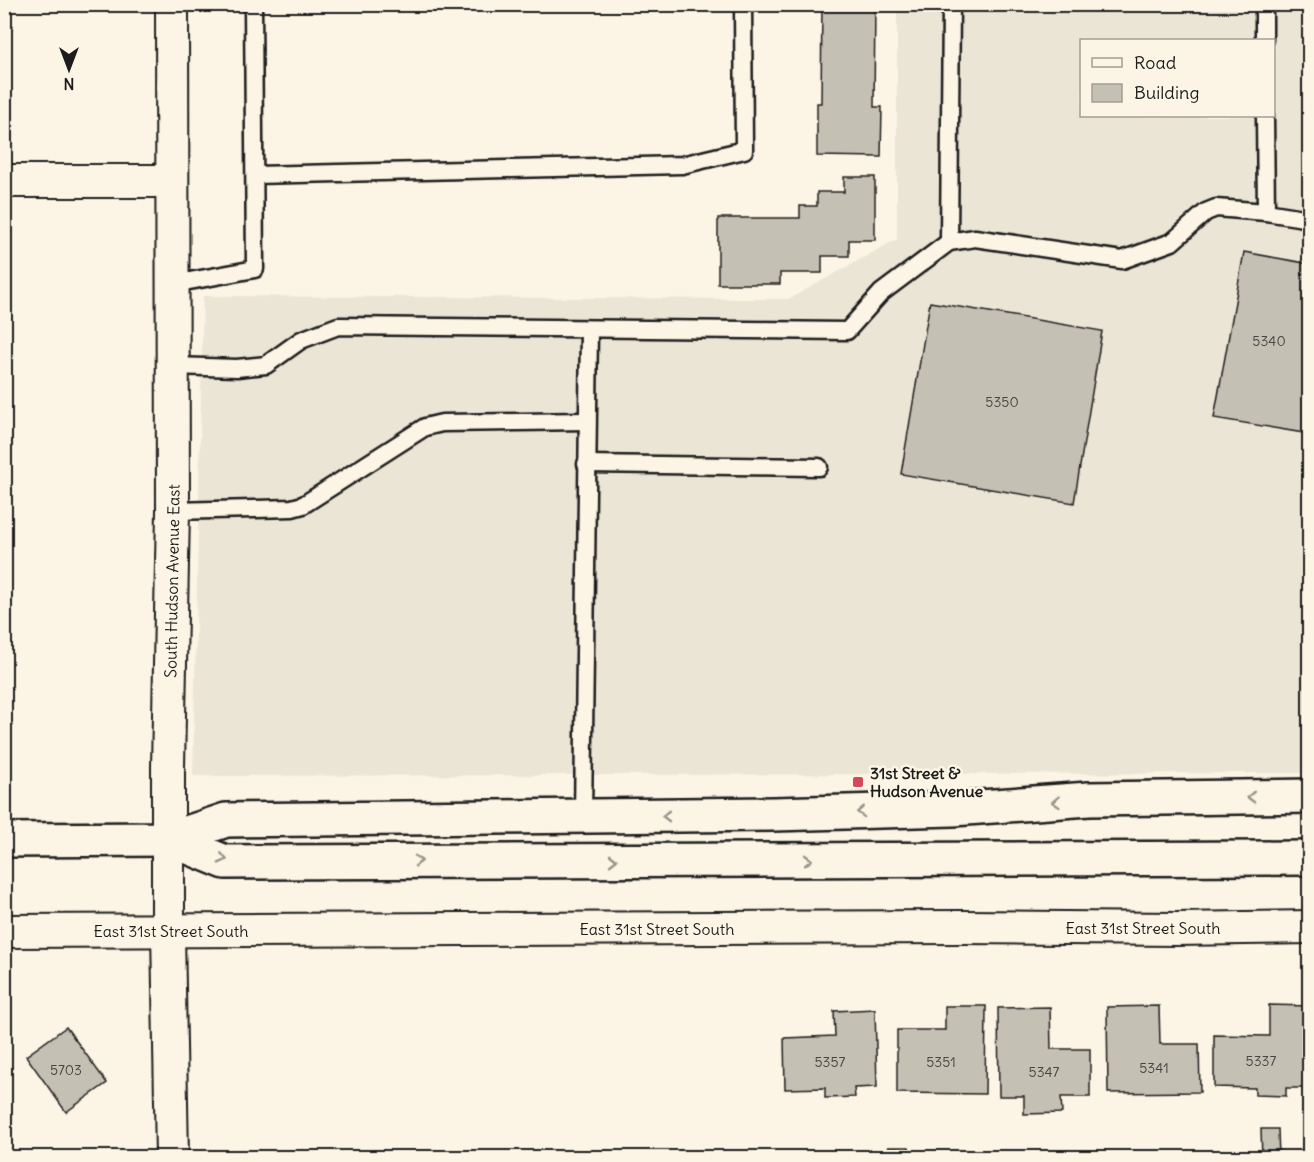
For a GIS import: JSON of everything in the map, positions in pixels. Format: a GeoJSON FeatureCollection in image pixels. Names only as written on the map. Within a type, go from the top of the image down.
{"type":"FeatureCollection","features":[{"type":"Feature","properties":{"kind":"main road"},"geometry":{"type":"LineString","coordinates":[[4,840],[169,839],[226,820],[583,817],[941,809],[1089,799],[1310,796]]}},
{"type":"Feature","properties":{"kind":"main road"},"geometry":{"type":"LineString","coordinates":[[169,839],[225,862],[1310,858]]}},
{"type":"Feature","properties":{"kind":"street","name":"South Hudson Avenue East"},"geometry":{"type":"LineString","coordinates":[[172,4],[173,511],[168,931],[172,1158]]}},
{"type":"Feature","properties":{"kind":"street"},"geometry":{"type":"LineString","coordinates":[[4,181],[172,181]]}},
{"type":"Feature","properties":{"kind":"street","name":"East 31st Street South"},"geometry":{"type":"LineString","coordinates":[[4,931],[1310,927]]}},
{"type":"Feature","properties":{"kind":"lane"},"geometry":{"type":"LineString","coordinates":[[173,284],[255,269],[253,4]]}},
{"type":"Feature","properties":{"kind":"lane"},"geometry":{"type":"LineString","coordinates":[[255,176],[682,165],[744,150],[743,4]]}},
{"type":"Feature","properties":{"kind":"lane"},"geometry":{"type":"LineString","coordinates":[[949,242],[951,4]]}},
{"type":"Feature","properties":{"kind":"lane"},"geometry":{"type":"LineString","coordinates":[[1264,4],[1264,39]]}},
{"type":"Feature","properties":{"kind":"lane"},"geometry":{"type":"LineString","coordinates":[[1265,117],[1266,212]]}},
{"type":"Feature","properties":{"kind":"lane"},"geometry":{"type":"LineString","coordinates":[[173,366],[237,368],[266,364],[301,340],[338,326],[848,331],[881,293],[949,242],[975,238],[1122,260],[1172,242],[1206,212],[1216,208],[1266,212],[1310,219]]}},
{"type":"Feature","properties":{"kind":"lane"},"geometry":{"type":"LineString","coordinates":[[583,817],[586,702],[588,329]]}},
{"type":"Feature","properties":{"kind":"lane"},"geometry":{"type":"LineString","coordinates":[[173,511],[292,508],[303,505],[425,427],[442,423],[586,421]]}},
{"type":"Feature","properties":{"kind":"lane"},"geometry":{"type":"LineString","coordinates":[[586,464],[819,467]]}},
{"type":"Feature","properties":{"kind":"shaded area"},"geometry":{"type":"Polygon","coordinates":[[[897,5],[1309,5],[1309,773],[193,776],[203,296],[789,299],[897,239],[897,5]]]}},
{"type":"Feature","properties":{"kind":"building"},"geometry":{"type":"Polygon","coordinates":[[[822,4],[875,4],[874,107],[882,107],[881,157],[817,156],[817,103],[821,103],[822,4]]]}},
{"type":"Feature","properties":{"kind":"building"},"geometry":{"type":"Polygon","coordinates":[[[844,177],[875,177],[875,240],[849,240],[849,256],[822,256],[822,273],[780,273],[780,284],[718,284],[718,218],[800,218],[800,206],[817,206],[817,192],[844,192],[844,177]]]}},
{"type":"Feature","properties":{"kind":"building"},"geometry":{"type":"Polygon","coordinates":[[[1244,252],[1310,264],[1310,434],[1214,418],[1244,252]]]}},
{"type":"Feature","properties":{"kind":"building"},"geometry":{"type":"Polygon","coordinates":[[[930,302],[1102,331],[1074,503],[901,474],[930,302]]]}},
{"type":"Feature","properties":{"kind":"building"},"geometry":{"type":"Polygon","coordinates":[[[1269,1005],[1309,1006],[1308,1088],[1286,1088],[1286,1096],[1255,1095],[1255,1088],[1214,1087],[1214,1035],[1269,1036],[1269,1005]]]}},
{"type":"Feature","properties":{"kind":"building"},"geometry":{"type":"Polygon","coordinates":[[[945,1006],[986,1006],[985,1094],[897,1093],[897,1030],[945,1030],[945,1006]]]}},
{"type":"Feature","properties":{"kind":"building"},"geometry":{"type":"Polygon","coordinates":[[[1159,1006],[1160,1044],[1199,1044],[1200,1092],[1108,1093],[1107,1007],[1159,1006]]]}},
{"type":"Feature","properties":{"kind":"building"},"geometry":{"type":"Polygon","coordinates":[[[1050,1007],[1051,1049],[1090,1049],[1090,1097],[1061,1097],[1062,1113],[1024,1114],[1024,1096],[999,1096],[998,1008],[1050,1007]]]}},
{"type":"Feature","properties":{"kind":"building"},"geometry":{"type":"Polygon","coordinates":[[[875,1009],[877,1087],[854,1088],[855,1097],[825,1098],[825,1088],[785,1089],[784,1038],[835,1036],[834,1011],[875,1009]]]}},
{"type":"Feature","properties":{"kind":"building"},"geometry":{"type":"Polygon","coordinates":[[[66,1027],[107,1083],[66,1112],[26,1056],[66,1027]]]}},
{"type":"Feature","properties":{"kind":"building"},"geometry":{"type":"Polygon","coordinates":[[[1261,1129],[1278,1129],[1279,1158],[1262,1158],[1261,1129]]]}},
{"type":"Feature","properties":{"kind":"building"},"geometry":{"type":"Polygon","coordinates":[[[888,1147],[909,1147],[910,1158],[889,1158],[888,1147]]]}},
{"type":"Feature","properties":{"kind":"place","name":"31st Street & Hudson Avenue"},"geometry":{"type":"Point","coordinates":[858,782]}}]}
